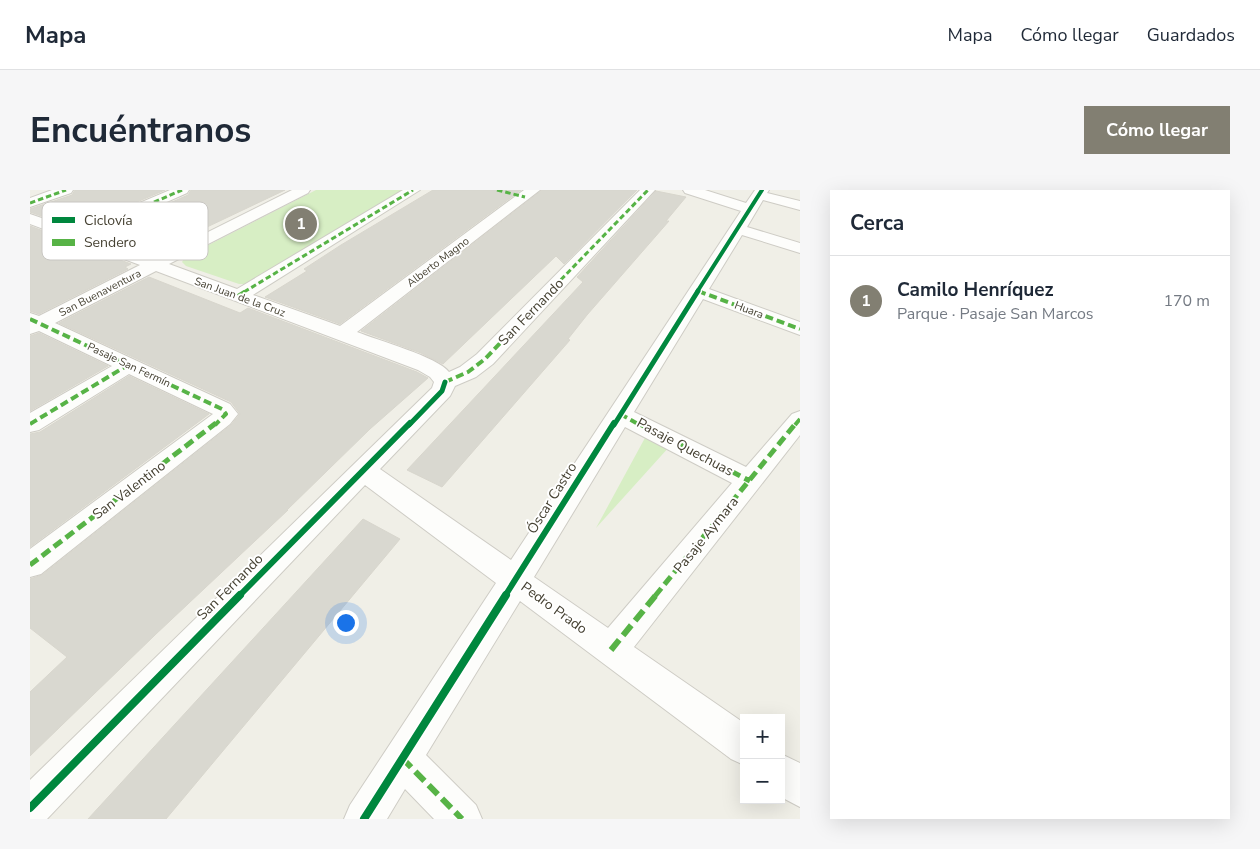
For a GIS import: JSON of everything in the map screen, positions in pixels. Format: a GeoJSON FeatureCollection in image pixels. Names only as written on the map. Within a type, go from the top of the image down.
{"type":"FeatureCollection","features":[{"type":"Feature","properties":{"kind":"street"},"geometry":{"type":"LineString","coordinates":[[30,203],[66,190]]}},
{"type":"Feature","properties":{"kind":"street"},"geometry":{"type":"LineString","coordinates":[[154,202],[182,190]]}},
{"type":"Feature","properties":{"kind":"street","name":"San Buenaventura"},"geometry":{"type":"LineString","coordinates":[[208,238],[303,190]]}},
{"type":"Feature","properties":{"kind":"street"},"geometry":{"type":"LineString","coordinates":[[238,296],[413,190]]}},
{"type":"Feature","properties":{"kind":"street"},"geometry":{"type":"LineString","coordinates":[[497,190],[529,193]]}},
{"type":"Feature","properties":{"kind":"street","name":"San Fernando"},"geometry":{"type":"LineString","coordinates":[[30,808],[442,390],[445,382],[468,372],[486,359],[648,190]]}},
{"type":"Feature","properties":{"kind":"street"},"geometry":{"type":"LineString","coordinates":[[690,190],[752,206],[800,206]]}},
{"type":"Feature","properties":{"kind":"street","name":"Alberto Magno"},"geometry":{"type":"LineString","coordinates":[[342,334],[529,193]]}},
{"type":"Feature","properties":{"kind":"street"},"geometry":{"type":"LineString","coordinates":[[752,206],[800,248]]}},
{"type":"Feature","properties":{"kind":"street","name":"Óscar Castro"},"geometry":{"type":"LineString","coordinates":[[364,819],[752,206]]}},
{"type":"Feature","properties":{"kind":"street","name":"San Juan de la Cruz"},"geometry":{"type":"LineString","coordinates":[[30,218],[42,223]]}},
{"type":"Feature","properties":{"kind":"street","name":"San Juan de la Cruz"},"geometry":{"type":"LineString","coordinates":[[141,260],[426,365],[438,372],[445,382]]}},
{"type":"Feature","properties":{"kind":"street","name":"San Buenaventura"},"geometry":{"type":"LineString","coordinates":[[33,323],[164,260]]}},
{"type":"Feature","properties":{"kind":"street","name":"Huara"},"geometry":{"type":"LineString","coordinates":[[698,291],[799,327]]}},
{"type":"Feature","properties":{"kind":"street","name":"Pasaje San Fermín"},"geometry":{"type":"LineString","coordinates":[[33,323],[222,409],[226,414]]}},
{"type":"Feature","properties":{"kind":"street"},"geometry":{"type":"LineString","coordinates":[[30,424],[128,365]]}},
{"type":"Feature","properties":{"kind":"street","name":"San Valentino"},"geometry":{"type":"LineString","coordinates":[[30,565],[222,419],[226,414]]}},
{"type":"Feature","properties":{"kind":"street","name":"Pasaje Quechuas"},"geometry":{"type":"LineString","coordinates":[[620,414],[750,481]]}},
{"type":"Feature","properties":{"kind":"street","name":"Pasaje Aymara"},"geometry":{"type":"LineString","coordinates":[[611,650],[800,420]]}},
{"type":"Feature","properties":{"kind":"street","name":"Pedro Prado"},"geometry":{"type":"LineString","coordinates":[[364,470],[740,743]]}},
{"type":"Feature","properties":{"kind":"street"},"geometry":{"type":"LineString","coordinates":[[402,758],[462,819]]}},
{"type":"Feature","properties":{"kind":"street"},"geometry":{"type":"LineString","coordinates":[[785,776],[800,787]]}},
{"type":"Feature","properties":{"kind":"green space"},"geometry":{"type":"Polygon","coordinates":[[[316,190],[408,190],[249,284],[239,284],[186,266],[182,262],[183,260],[208,260],[208,245],[316,190]]]}},
{"type":"Feature","properties":{"kind":"green space"},"geometry":{"type":"Polygon","coordinates":[[[646,436],[670,446],[596,528],[646,436]]]}},
{"type":"Feature","properties":{"kind":"building"},"geometry":{"type":"Polygon","coordinates":[[[75,190],[165,190],[137,202],[51,202],[72,195],[75,190]]]}},
{"type":"Feature","properties":{"kind":"building"},"geometry":{"type":"Polygon","coordinates":[[[191,190],[285,190],[208,227],[208,202],[172,202],[188,195],[191,190]]]}},
{"type":"Feature","properties":{"kind":"building"},"geometry":{"type":"Polygon","coordinates":[[[433,190],[521,190],[340,324],[265,297],[307,271],[304,269],[341,245],[433,190]]]}},
{"type":"Feature","properties":{"kind":"building"},"geometry":{"type":"Polygon","coordinates":[[[542,190],[637,190],[564,264],[556,256],[443,364],[421,353],[361,331],[542,190]]]}},
{"type":"Feature","properties":{"kind":"building"},"geometry":{"type":"Polygon","coordinates":[[[656,191],[686,197],[666,221],[669,221],[587,315],[568,339],[570,340],[442,487],[407,470],[583,282],[577,277],[656,191]]]}},
{"type":"Feature","properties":{"kind":"building"},"geometry":{"type":"Polygon","coordinates":[[[42,205],[42,216],[30,212],[30,209],[42,205]]]}},
{"type":"Feature","properties":{"kind":"building"},"geometry":{"type":"Polygon","coordinates":[[[30,226],[42,231],[42,260],[120,260],[131,264],[125,267],[128,269],[39,314],[30,311],[30,226]]]}},
{"type":"Feature","properties":{"kind":"building"},"geometry":{"type":"Polygon","coordinates":[[[149,277],[240,313],[248,308],[417,372],[428,378],[370,429],[288,510],[30,756],[30,692],[67,657],[30,628],[30,579],[42,575],[231,425],[240,414],[231,402],[59,323],[149,277]]]}},
{"type":"Feature","properties":{"kind":"building"},"geometry":{"type":"Polygon","coordinates":[[[39,333],[108,366],[30,411],[30,336],[39,333]]]}},
{"type":"Feature","properties":{"kind":"building"},"geometry":{"type":"Polygon","coordinates":[[[129,376],[209,414],[30,547],[30,434],[40,432],[129,376]]]}},
{"type":"Feature","properties":{"kind":"building"},"geometry":{"type":"Polygon","coordinates":[[[363,519],[400,539],[166,819],[88,819],[363,519]]]}},
{"type":"Feature","properties":{"kind":"marked path"},"geometry":{"type":"LineString","coordinates":[[30,203],[66,190]]}},
{"type":"Feature","properties":{"kind":"marked path"},"geometry":{"type":"LineString","coordinates":[[154,202],[182,190]]}},
{"type":"Feature","properties":{"kind":"marked path"},"geometry":{"type":"LineString","coordinates":[[238,296],[413,190]]}},
{"type":"Feature","properties":{"kind":"marked path"},"geometry":{"type":"LineString","coordinates":[[497,190],[525,197]]}},
{"type":"Feature","properties":{"kind":"marked path"},"geometry":{"type":"LineString","coordinates":[[445,382],[468,372],[485,359],[648,190]]}},
{"type":"Feature","properties":{"kind":"marked path"},"geometry":{"type":"LineString","coordinates":[[698,291],[800,329]]}},
{"type":"Feature","properties":{"kind":"marked path"},"geometry":{"type":"LineString","coordinates":[[30,319],[222,409],[226,414],[222,419],[30,565]]}},
{"type":"Feature","properties":{"kind":"marked path"},"geometry":{"type":"LineString","coordinates":[[30,424],[128,365]]}},
{"type":"Feature","properties":{"kind":"marked path"},"geometry":{"type":"LineString","coordinates":[[620,414],[750,481]]}},
{"type":"Feature","properties":{"kind":"marked path"},"geometry":{"type":"LineString","coordinates":[[611,650],[800,419]]}},
{"type":"Feature","properties":{"kind":"marked path"},"geometry":{"type":"LineString","coordinates":[[402,758],[462,819]]}},
{"type":"Feature","properties":{"kind":"cycle path"},"geometry":{"type":"LineString","coordinates":[[364,819],[762,190]]}},
{"type":"Feature","properties":{"kind":"cycle path"},"geometry":{"type":"LineString","coordinates":[[30,808],[442,391],[445,382]]}},
{"type":"Feature","properties":{"kind":"place","name":"Camilo Henríquez"},"geometry":{"type":"Point","coordinates":[301,224]}}]}
